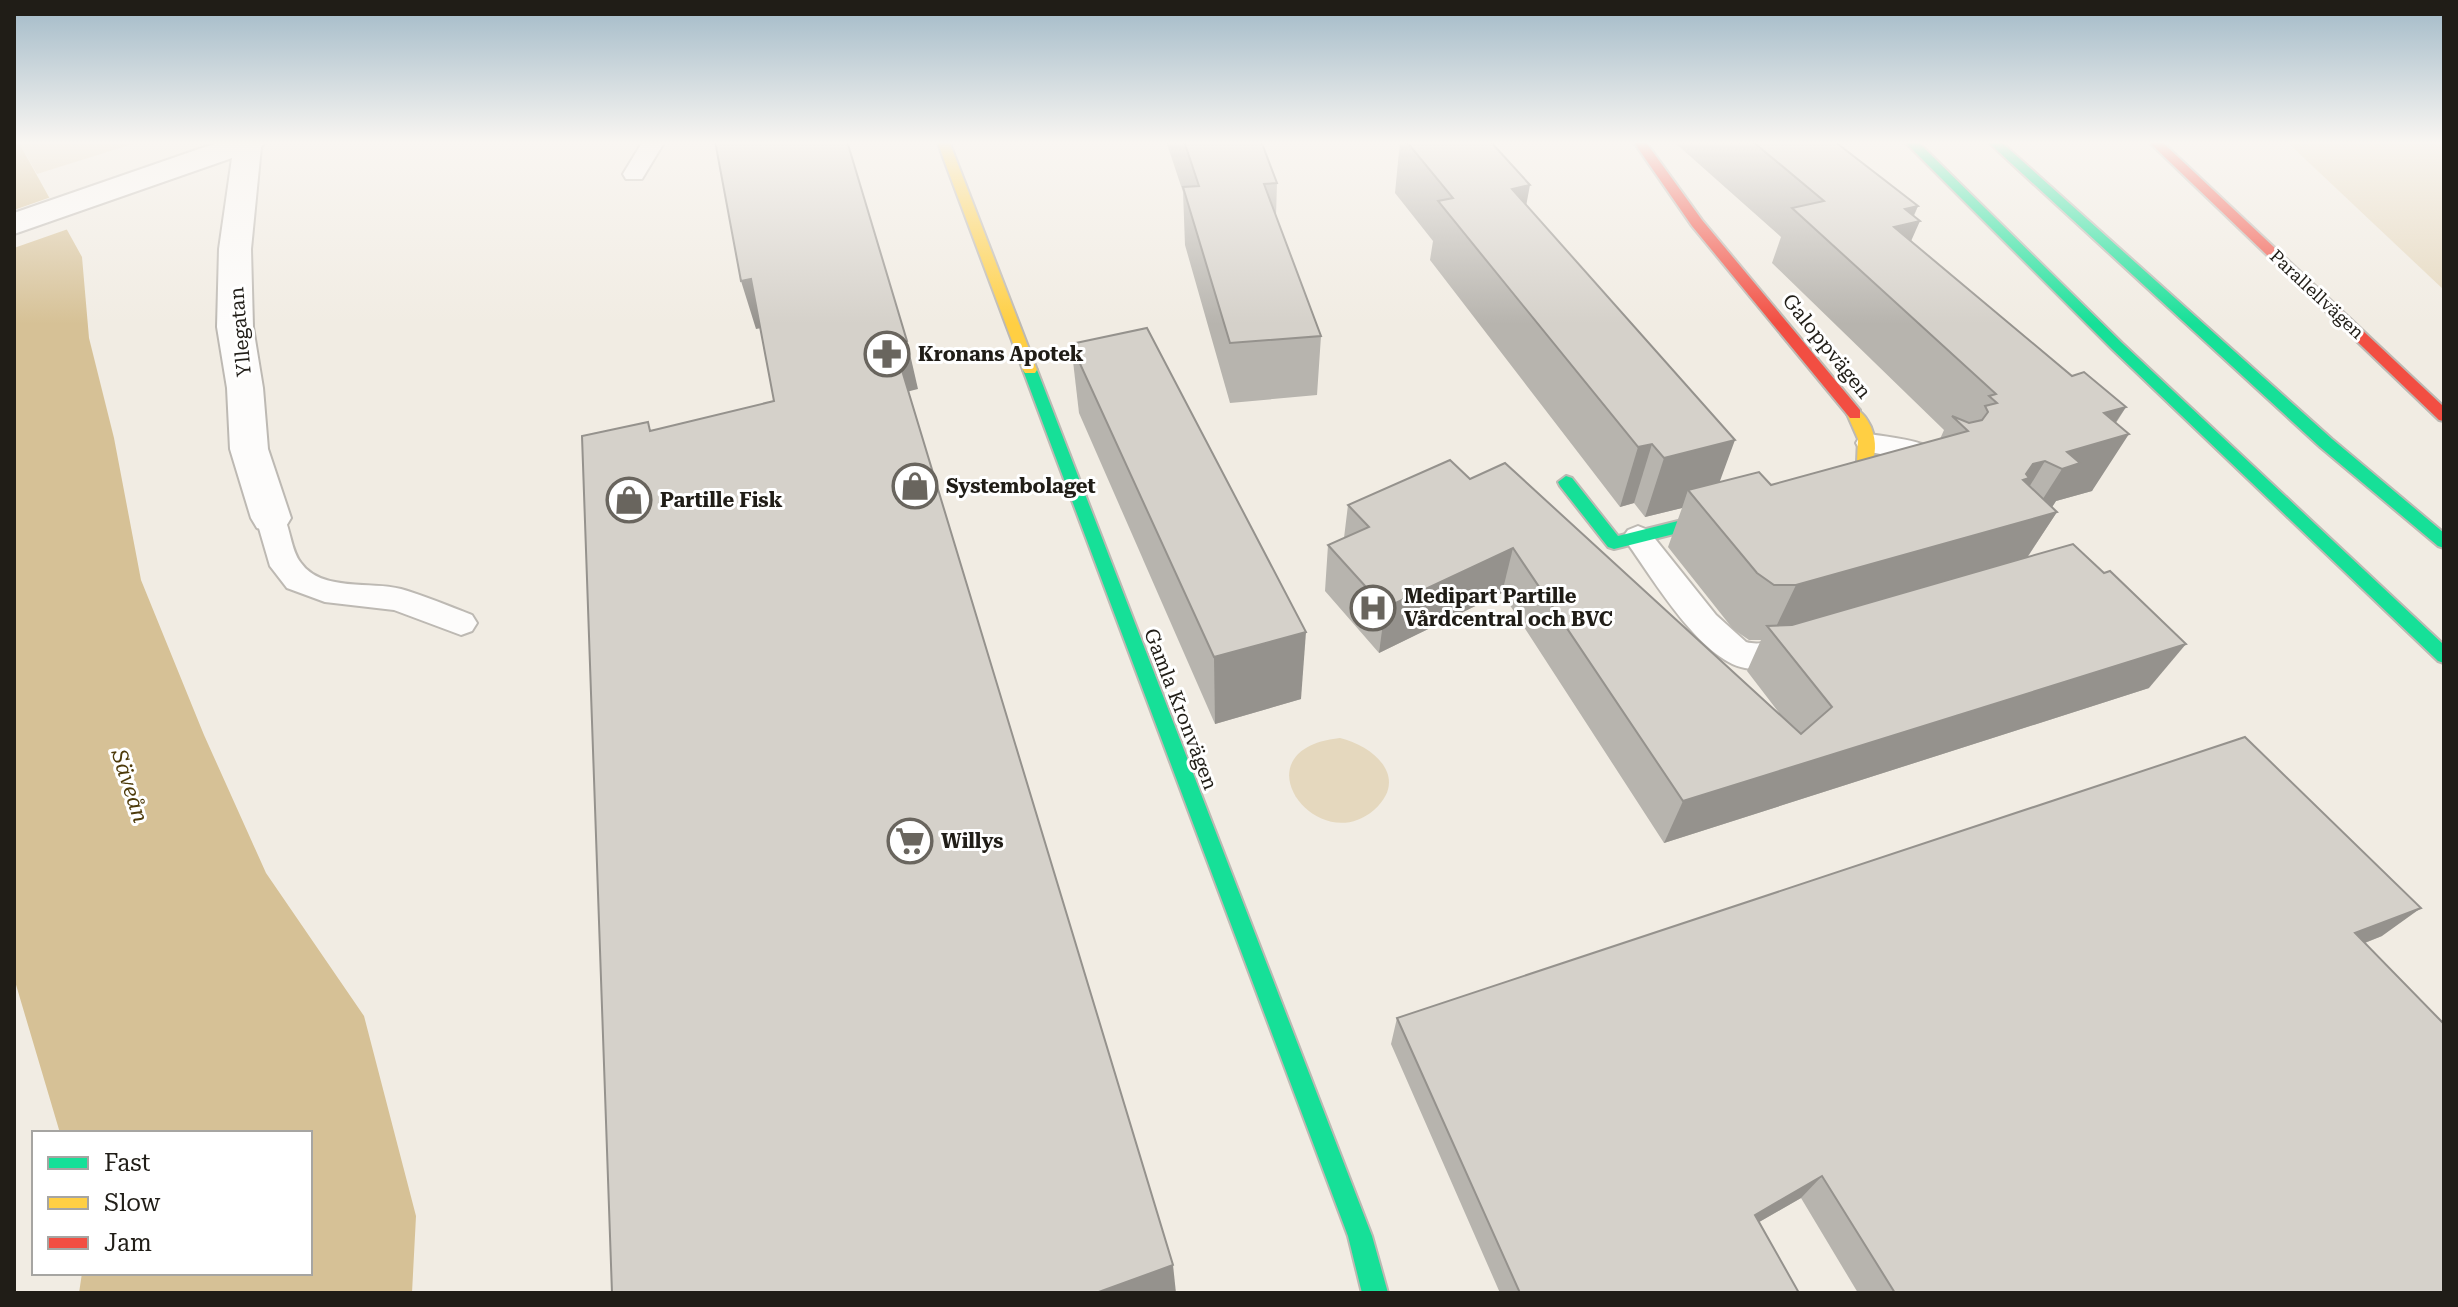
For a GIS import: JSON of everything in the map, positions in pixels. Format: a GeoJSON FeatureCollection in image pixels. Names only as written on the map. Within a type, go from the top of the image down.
{"type":"FeatureCollection","features":[{"type":"Feature","properties":{"kind":"main road","name":"Gamla Kronvägen"},"geometry":{"type":"LineString","coordinates":[[966,202],[1360,1236],[1375,1293]]}},
{"type":"Feature","properties":{"kind":"main road","name":"Galoppvägen"},"geometry":{"type":"LineString","coordinates":[[1682,202],[1861,421],[1870,443]]}},
{"type":"Feature","properties":{"kind":"main road"},"geometry":{"type":"LineString","coordinates":[[1971,202],[2106,336],[2444,656]]}},
{"type":"Feature","properties":{"kind":"main road"},"geometry":{"type":"LineString","coordinates":[[2060,202],[2326,443],[2444,542]]}},
{"type":"Feature","properties":{"kind":"main road","name":"Parallellvägen"},"geometry":{"type":"LineString","coordinates":[[2218,202],[2444,416]]}},
{"type":"Feature","properties":{"kind":"main road"},"geometry":{"type":"LineString","coordinates":[[1808,493],[1851,481],[1866,464],[1870,443]]}},
{"type":"Feature","properties":{"kind":"main road"},"geometry":{"type":"LineString","coordinates":[[1566,482],[1614,543],[1750,509]]}},
{"type":"Feature","properties":{"kind":"street","name":"Yllegatan"},"geometry":{"type":"LineString","coordinates":[[14,224],[76,202]]}},
{"type":"Feature","properties":{"kind":"street","name":"Yllegatan"},"geometry":{"type":"LineString","coordinates":[[241,202],[235,249],[235,327],[245,388],[249,449],[271,518]]}},
{"type":"Feature","properties":{"kind":"lane"},"geometry":{"type":"LineString","coordinates":[[1870,443],[1916,451],[1930,457],[1940,467]]}},
{"type":"Feature","properties":{"kind":"lane"},"geometry":{"type":"LineString","coordinates":[[271,518],[285,566],[298,580],[325,591],[397,599],[461,623]]}},
{"type":"Feature","properties":{"kind":"lane"},"geometry":{"type":"LineString","coordinates":[[1638,537],[1720,640],[1742,656],[1770,655],[1815,642]]}},
{"type":"Feature","properties":{"kind":"shaded area"},"geometry":{"type":"Polygon","coordinates":[[[2351,202],[2444,202],[2444,290],[2351,202]]]}},
{"type":"Feature","properties":{"kind":"shaded area"},"geometry":{"type":"Polygon","coordinates":[[[1340,738],[1365,748],[1383,765],[1388,775],[1389,786],[1384,798],[1374,810],[1352,822],[1329,821],[1310,812],[1296,797],[1289,779],[1293,761],[1309,746],[1340,738]]]}},
{"type":"Feature","properties":{"kind":"water","name":"Säveån"},"geometry":{"type":"Polygon","coordinates":[[[14,202],[52,202],[82,257],[89,338],[114,438],[141,580],[204,735],[266,873],[364,1016],[416,1216],[412,1293],[79,1293],[82,1275],[312,1275],[312,1131],[59,1131],[14,978],[14,202]]]}},
{"type":"Feature","properties":{"kind":"pier"},"geometry":{"type":"Polygon","coordinates":[[[37,202],[57,202],[71,228],[14,248],[14,210],[37,202]]]}},
{"type":"Feature","properties":{"kind":"building"},"geometry":{"type":"Polygon","coordinates":[[[726,202],[865,202],[907,341],[894,344],[1173,1265],[1096,1293],[612,1293],[582,436],[648,422],[650,431],[774,401],[751,279],[741,281],[726,202]]]}},
{"type":"Feature","properties":{"kind":"building"},"geometry":{"type":"Polygon","coordinates":[[[1188,202],[1271,202],[1321,336],[1230,343],[1188,202]]]}},
{"type":"Feature","properties":{"kind":"building"},"geometry":{"type":"Polygon","coordinates":[[[1439,202],[1524,202],[1735,440],[1664,458],[1652,444],[1638,447],[1439,202]]]}},
{"type":"Feature","properties":{"kind":"building"},"geometry":{"type":"Polygon","coordinates":[[[1819,202],[1913,202],[1918,206],[1905,209],[1920,221],[1894,227],[2072,376],[2084,372],[2126,407],[2104,413],[2129,434],[2067,452],[2080,463],[2062,469],[2045,461],[2033,464],[2026,474],[2029,478],[2023,480],[2057,512],[1796,585],[1774,585],[1757,573],[1688,490],[1759,472],[1771,485],[1968,431],[1952,416],[1969,423],[1982,420],[1988,412],[1985,406],[1997,403],[1989,396],[1996,394],[1792,208],[1819,202]]]}},
{"type":"Feature","properties":{"kind":"building"},"geometry":{"type":"Polygon","coordinates":[[[1147,328],[1306,632],[1214,657],[1071,344],[1147,328]]]}},
{"type":"Feature","properties":{"kind":"building"},"geometry":{"type":"Polygon","coordinates":[[[1450,460],[1470,479],[1505,463],[1801,734],[1832,707],[1767,626],[1792,625],[2073,544],[2104,573],[2110,571],[2186,644],[1683,801],[1513,548],[1385,608],[1328,545],[1369,527],[1348,505],[1450,460]]]}},
{"type":"Feature","properties":{"kind":"building"},"geometry":{"type":"Polygon","coordinates":[[[2245,737],[2421,908],[2355,933],[2444,1024],[2444,1293],[1895,1293],[1822,1176],[1755,1215],[1799,1293],[1520,1293],[1397,1018],[2245,737]]]}},
{"type":"Feature","properties":{"kind":"traffic: fast"},"geometry":{"type":"LineString","coordinates":[[1972,202],[2117,346],[2444,656]]}},
{"type":"Feature","properties":{"kind":"traffic: fast"},"geometry":{"type":"LineString","coordinates":[[2060,202],[2326,443],[2444,542]]}},
{"type":"Feature","properties":{"kind":"traffic: fast"},"geometry":{"type":"LineString","coordinates":[[1030,370],[1360,1236],[1375,1293]]}},
{"type":"Feature","properties":{"kind":"traffic: fast"},"geometry":{"type":"LineString","coordinates":[[1566,482],[1614,543],[1734,513]]}},
{"type":"Feature","properties":{"kind":"traffic: slow"},"geometry":{"type":"LineString","coordinates":[[966,202],[1030,370]]}},
{"type":"Feature","properties":{"kind":"traffic: slow"},"geometry":{"type":"LineString","coordinates":[[1819,490],[1846,480],[1865,462],[1866,439],[1855,414]]}},
{"type":"Feature","properties":{"kind":"traffic: jam"},"geometry":{"type":"LineString","coordinates":[[1682,202],[1855,414]]}},
{"type":"Feature","properties":{"kind":"traffic: jam"},"geometry":{"type":"LineString","coordinates":[[2218,202],[2444,416]]}},
{"type":"Feature","properties":{"kind":"place","name":"Kronans Apotek"},"geometry":{"type":"Point","coordinates":[887,354]}},
{"type":"Feature","properties":{"kind":"place","name":"Systembolaget"},"geometry":{"type":"Point","coordinates":[915,486]}},
{"type":"Feature","properties":{"kind":"place","name":"Partille Fisk"},"geometry":{"type":"Point","coordinates":[629,500]}},
{"type":"Feature","properties":{"kind":"place","name":"Medipart Partille Vårdcentral och BVC"},"geometry":{"type":"Point","coordinates":[1373,608]}},
{"type":"Feature","properties":{"kind":"place","name":"Willys"},"geometry":{"type":"Point","coordinates":[910,841]}}]}
